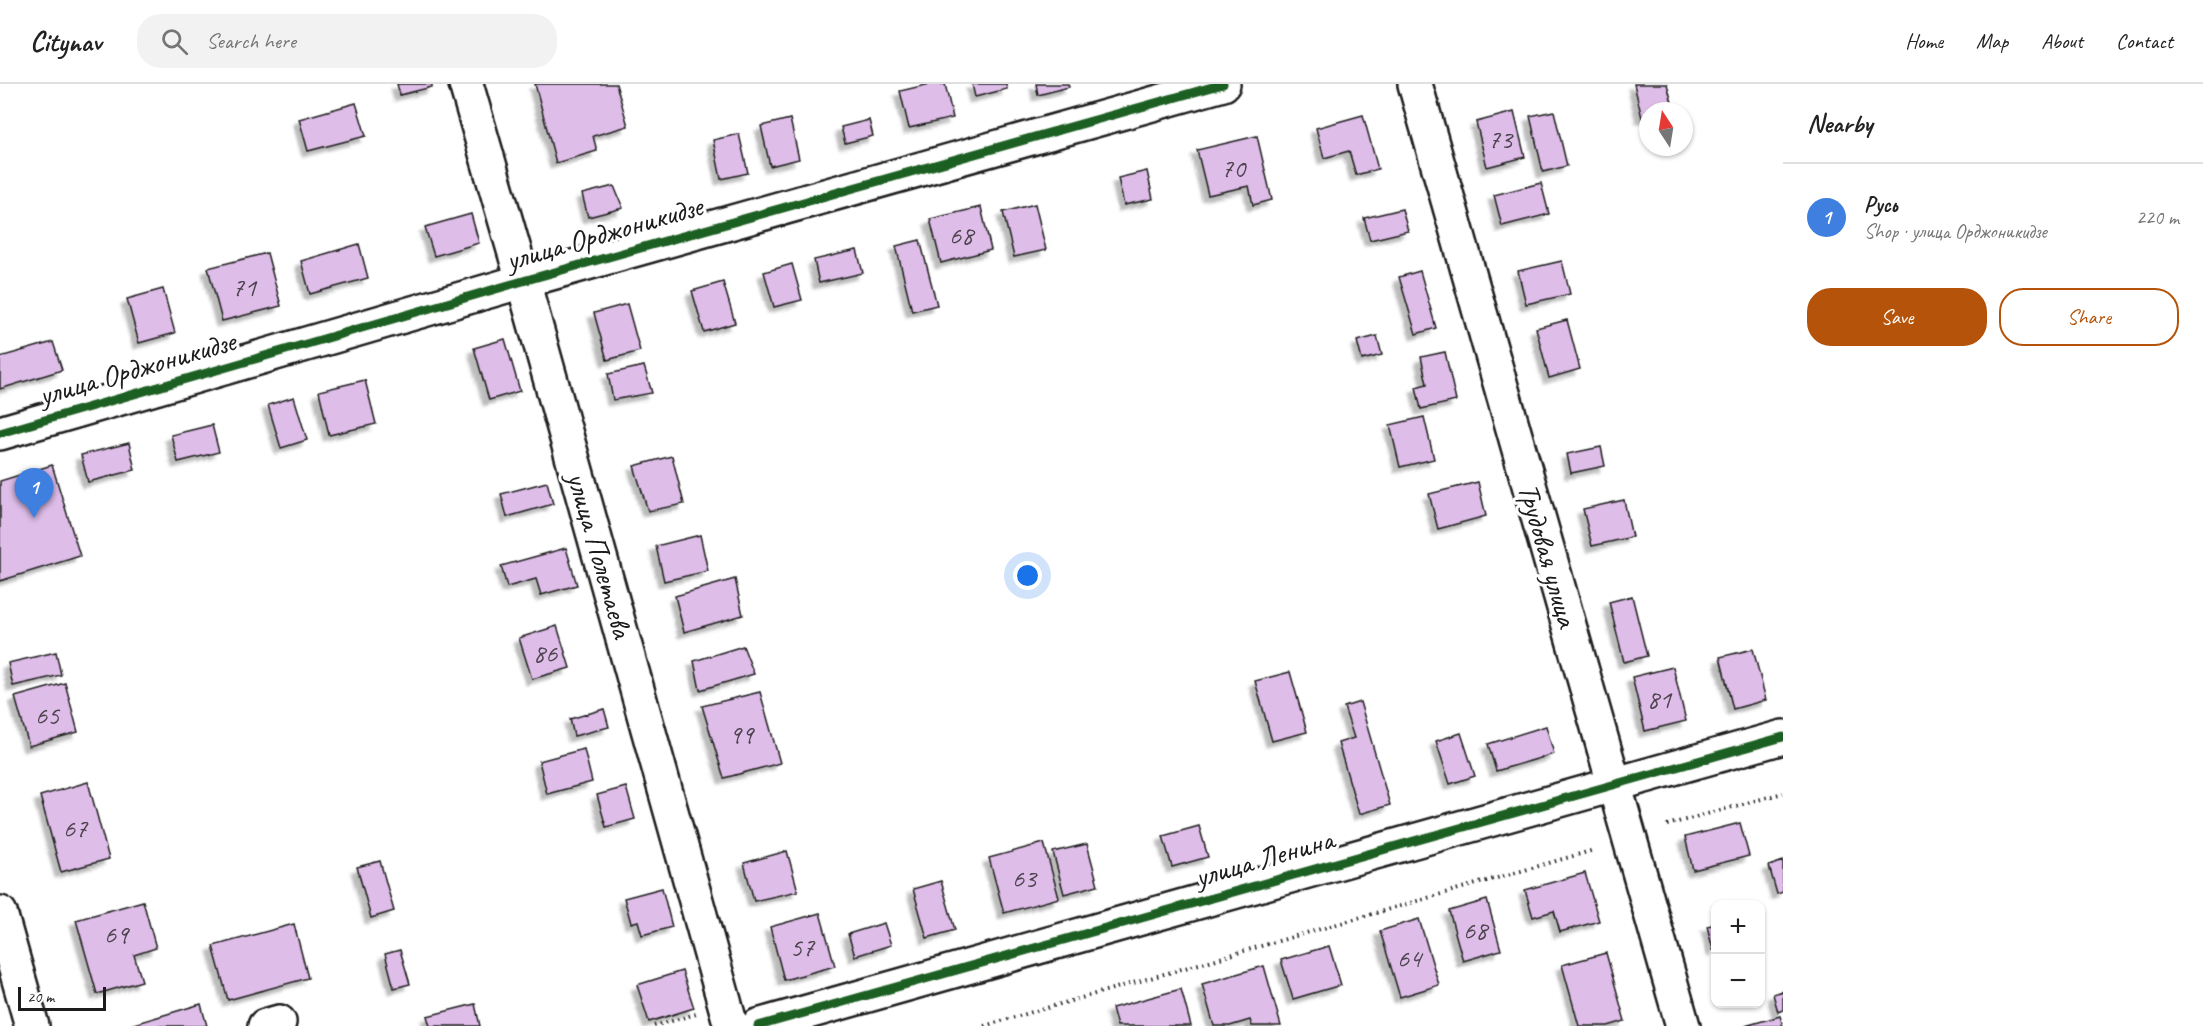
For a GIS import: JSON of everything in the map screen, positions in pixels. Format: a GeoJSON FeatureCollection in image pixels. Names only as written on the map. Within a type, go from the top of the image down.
{"type":"FeatureCollection","features":[{"type":"Feature","properties":{"kind":"street","name":"улица Полетаева"},"geometry":{"type":"LineString","coordinates":[[466,84],[524,281],[731,1026]]}},
{"type":"Feature","properties":{"kind":"street","name":"улица Орджоникидзе"},"geometry":{"type":"LineString","coordinates":[[0,433],[524,281],[1223,84]]}},
{"type":"Feature","properties":{"kind":"street","name":"Трудовая улица"},"geometry":{"type":"LineString","coordinates":[[1415,84],[1683,1026]]}},
{"type":"Feature","properties":{"kind":"street","name":"улица Ленина"},"geometry":{"type":"LineString","coordinates":[[758,1026],[1783,737]]}},
{"type":"Feature","properties":{"kind":"street"},"geometry":{"type":"LineString","coordinates":[[0,913],[32,1026]]}},
{"type":"Feature","properties":{"kind":"path"},"geometry":{"type":"LineString","coordinates":[[1666,825],[1783,793]]}},
{"type":"Feature","properties":{"kind":"path"},"geometry":{"type":"LineString","coordinates":[[984,1026],[1593,850]]}},
{"type":"Feature","properties":{"kind":"path"},"geometry":{"type":"LineString","coordinates":[[654,1026],[702,1012]]}},
{"type":"Feature","properties":{"kind":"building"},"geometry":{"type":"Polygon","coordinates":[[[397,84],[432,84],[432,87],[400,95],[397,84]]]}},
{"type":"Feature","properties":{"kind":"building"},"geometry":{"type":"Polygon","coordinates":[[[535,84],[616,84],[628,126],[593,136],[597,151],[556,163],[535,84]]]}},
{"type":"Feature","properties":{"kind":"building"},"geometry":{"type":"Polygon","coordinates":[[[930,84],[945,84],[953,118],[909,128],[900,91],[930,84]]]}},
{"type":"Feature","properties":{"kind":"building"},"geometry":{"type":"Polygon","coordinates":[[[972,84],[1006,84],[1007,89],[975,97],[972,84]]]}},
{"type":"Feature","properties":{"kind":"building"},"geometry":{"type":"Polygon","coordinates":[[[1036,84],[1068,84],[1069,87],[1038,95],[1036,84]]]}},
{"type":"Feature","properties":{"kind":"building"},"geometry":{"type":"Polygon","coordinates":[[[1634,84],[1667,84],[1672,102],[1639,102],[1639,105],[1634,84]]]}},
{"type":"Feature","properties":{"kind":"building"},"geometry":{"type":"Polygon","coordinates":[[[356,103],[366,136],[308,151],[299,119],[356,103]]]}},
{"type":"Feature","properties":{"kind":"building"},"geometry":{"type":"Polygon","coordinates":[[[1554,111],[1567,166],[1543,172],[1530,116],[1554,111]]]}},
{"type":"Feature","properties":{"kind":"building"},"geometry":{"type":"Polygon","coordinates":[[[1514,112],[1525,157],[1487,167],[1476,122],[1514,112]]]}},
{"type":"Feature","properties":{"kind":"building"},"geometry":{"type":"Polygon","coordinates":[[[1363,115],[1378,169],[1356,175],[1349,151],[1324,158],[1316,128],[1363,115]]]}},
{"type":"Feature","properties":{"kind":"building"},"geometry":{"type":"Polygon","coordinates":[[[790,119],[799,159],[770,166],[761,126],[790,119]]]}},
{"type":"Feature","properties":{"kind":"building"},"geometry":{"type":"Polygon","coordinates":[[[869,120],[873,136],[845,143],[841,127],[869,120]]]}},
{"type":"Feature","properties":{"kind":"building"},"geometry":{"type":"Polygon","coordinates":[[[739,134],[748,173],[721,179],[713,140],[739,134]]]}},
{"type":"Feature","properties":{"kind":"building"},"geometry":{"type":"Polygon","coordinates":[[[1257,136],[1272,200],[1253,205],[1249,186],[1208,195],[1197,150],[1257,136]]]}},
{"type":"Feature","properties":{"kind":"building"},"geometry":{"type":"Polygon","coordinates":[[[1147,171],[1153,199],[1124,205],[1118,178],[1147,171]]]}},
{"type":"Feature","properties":{"kind":"building"},"geometry":{"type":"Polygon","coordinates":[[[1541,183],[1549,214],[1502,226],[1494,195],[1541,183]]]}},
{"type":"Feature","properties":{"kind":"building"},"geometry":{"type":"Polygon","coordinates":[[[614,186],[623,208],[588,217],[582,194],[614,186]]]}},
{"type":"Feature","properties":{"kind":"building"},"geometry":{"type":"Polygon","coordinates":[[[1035,204],[1046,250],[1014,257],[1003,212],[1035,204]]]}},
{"type":"Feature","properties":{"kind":"building"},"geometry":{"type":"Polygon","coordinates":[[[981,207],[991,250],[941,263],[930,219],[981,207]]]}},
{"type":"Feature","properties":{"kind":"building"},"geometry":{"type":"Polygon","coordinates":[[[1402,209],[1408,231],[1370,240],[1364,218],[1402,209]]]}},
{"type":"Feature","properties":{"kind":"building"},"geometry":{"type":"Polygon","coordinates":[[[471,214],[479,243],[434,256],[425,227],[471,214]]]}},
{"type":"Feature","properties":{"kind":"building"},"geometry":{"type":"Polygon","coordinates":[[[920,240],[937,305],[912,311],[896,246],[920,240]]]}},
{"type":"Feature","properties":{"kind":"building"},"geometry":{"type":"Polygon","coordinates":[[[359,244],[368,278],[310,294],[301,261],[359,244]]]}},
{"type":"Feature","properties":{"kind":"building"},"geometry":{"type":"Polygon","coordinates":[[[857,250],[863,273],[819,283],[814,260],[857,250]]]}},
{"type":"Feature","properties":{"kind":"building"},"geometry":{"type":"Polygon","coordinates":[[[267,253],[281,306],[222,321],[208,268],[267,253]]]}},
{"type":"Feature","properties":{"kind":"building"},"geometry":{"type":"Polygon","coordinates":[[[1562,261],[1570,294],[1526,304],[1518,271],[1562,261]]]}},
{"type":"Feature","properties":{"kind":"building"},"geometry":{"type":"Polygon","coordinates":[[[792,264],[802,300],[774,307],[764,272],[792,264]]]}},
{"type":"Feature","properties":{"kind":"building"},"geometry":{"type":"Polygon","coordinates":[[[1420,271],[1436,328],[1416,334],[1399,277],[1420,271]]]}},
{"type":"Feature","properties":{"kind":"building"},"geometry":{"type":"Polygon","coordinates":[[[723,282],[735,323],[704,332],[692,291],[723,282]]]}},
{"type":"Feature","properties":{"kind":"building"},"geometry":{"type":"Polygon","coordinates":[[[163,289],[175,333],[139,343],[127,299],[163,289]]]}},
{"type":"Feature","properties":{"kind":"building"},"geometry":{"type":"Polygon","coordinates":[[[627,304],[640,351],[607,360],[594,313],[627,304]]]}},
{"type":"Feature","properties":{"kind":"building"},"geometry":{"type":"Polygon","coordinates":[[[1567,320],[1580,369],[1549,378],[1536,328],[1567,320]]]}},
{"type":"Feature","properties":{"kind":"building"},"geometry":{"type":"Polygon","coordinates":[[[1377,336],[1382,355],[1362,360],[1357,341],[1377,336]]]}},
{"type":"Feature","properties":{"kind":"building"},"geometry":{"type":"Polygon","coordinates":[[[505,339],[520,391],[489,400],[474,348],[505,339]]]}},
{"type":"Feature","properties":{"kind":"building"},"geometry":{"type":"Polygon","coordinates":[[[53,342],[62,370],[0,389],[0,357],[53,342]]]}},
{"type":"Feature","properties":{"kind":"building"},"geometry":{"type":"Polygon","coordinates":[[[1445,352],[1456,401],[1421,409],[1416,387],[1427,384],[1421,357],[1445,352]]]}},
{"type":"Feature","properties":{"kind":"building"},"geometry":{"type":"Polygon","coordinates":[[[644,366],[652,393],[613,400],[608,374],[644,366]]]}},
{"type":"Feature","properties":{"kind":"building"},"geometry":{"type":"Polygon","coordinates":[[[365,380],[376,424],[329,435],[319,391],[365,380]]]}},
{"type":"Feature","properties":{"kind":"building"},"geometry":{"type":"Polygon","coordinates":[[[294,397],[307,440],[281,448],[268,405],[294,397]]]}},
{"type":"Feature","properties":{"kind":"building"},"geometry":{"type":"Polygon","coordinates":[[[1424,417],[1434,459],[1400,467],[1390,425],[1424,417]]]}},
{"type":"Feature","properties":{"kind":"building"},"geometry":{"type":"Polygon","coordinates":[[[212,425],[219,452],[178,462],[171,435],[212,425]]]}},
{"type":"Feature","properties":{"kind":"building"},"geometry":{"type":"Polygon","coordinates":[[[129,443],[135,470],[88,482],[81,455],[129,443]]]}},
{"type":"Feature","properties":{"kind":"building"},"geometry":{"type":"Polygon","coordinates":[[[1601,447],[1605,466],[1571,473],[1567,454],[1601,447]]]}},
{"type":"Feature","properties":{"kind":"building"},"geometry":{"type":"Polygon","coordinates":[[[672,456],[684,504],[648,511],[634,466],[672,456]]]}},
{"type":"Feature","properties":{"kind":"building"},"geometry":{"type":"Polygon","coordinates":[[[52,465],[80,556],[0,581],[0,481],[52,465]]]}},
{"type":"Feature","properties":{"kind":"building"},"geometry":{"type":"Polygon","coordinates":[[[547,482],[553,504],[507,517],[501,494],[547,482]]]}},
{"type":"Feature","properties":{"kind":"building"},"geometry":{"type":"Polygon","coordinates":[[[1478,482],[1486,516],[1438,529],[1429,494],[1478,482]]]}},
{"type":"Feature","properties":{"kind":"building"},"geometry":{"type":"Polygon","coordinates":[[[1624,500],[1632,537],[1592,546],[1583,509],[1624,500]]]}},
{"type":"Feature","properties":{"kind":"building"},"geometry":{"type":"Polygon","coordinates":[[[700,535],[708,571],[664,581],[656,546],[700,535]]]}},
{"type":"Feature","properties":{"kind":"building"},"geometry":{"type":"Polygon","coordinates":[[[566,548],[577,585],[541,595],[536,579],[507,587],[501,566],[566,548]]]}},
{"type":"Feature","properties":{"kind":"building"},"geometry":{"type":"Polygon","coordinates":[[[735,579],[743,615],[684,632],[675,596],[735,579]]]}},
{"type":"Feature","properties":{"kind":"building"},"geometry":{"type":"Polygon","coordinates":[[[1632,596],[1647,656],[1624,662],[1609,602],[1632,596]]]}},
{"type":"Feature","properties":{"kind":"building"},"geometry":{"type":"Polygon","coordinates":[[[557,626],[570,668],[532,679],[519,638],[557,626]]]}},
{"type":"Feature","properties":{"kind":"building"},"geometry":{"type":"Polygon","coordinates":[[[743,646],[754,674],[700,690],[694,661],[743,646]]]}},
{"type":"Feature","properties":{"kind":"building"},"geometry":{"type":"Polygon","coordinates":[[[1753,649],[1766,700],[1733,709],[1720,657],[1753,649]]]}},
{"type":"Feature","properties":{"kind":"building"},"geometry":{"type":"Polygon","coordinates":[[[56,652],[61,675],[13,686],[8,663],[56,652]]]}},
{"type":"Feature","properties":{"kind":"building"},"geometry":{"type":"Polygon","coordinates":[[[1673,667],[1686,721],[1645,731],[1632,677],[1673,667]]]}},
{"type":"Feature","properties":{"kind":"building"},"geometry":{"type":"Polygon","coordinates":[[[1290,672],[1307,732],[1272,741],[1255,681],[1290,672]]]}},
{"type":"Feature","properties":{"kind":"building"},"geometry":{"type":"Polygon","coordinates":[[[65,683],[78,732],[29,746],[15,697],[65,683]]]}},
{"type":"Feature","properties":{"kind":"building"},"geometry":{"type":"Polygon","coordinates":[[[760,692],[780,763],[724,778],[702,706],[760,692]]]}},
{"type":"Feature","properties":{"kind":"building"},"geometry":{"type":"Polygon","coordinates":[[[1360,702],[1390,805],[1359,814],[1338,743],[1354,738],[1344,707],[1360,702]]]}},
{"type":"Feature","properties":{"kind":"building"},"geometry":{"type":"Polygon","coordinates":[[[604,709],[609,727],[574,736],[570,719],[604,709]]]}},
{"type":"Feature","properties":{"kind":"building"},"geometry":{"type":"Polygon","coordinates":[[[1546,726],[1554,754],[1496,771],[1488,744],[1546,726]]]}},
{"type":"Feature","properties":{"kind":"building"},"geometry":{"type":"Polygon","coordinates":[[[1461,733],[1475,776],[1450,784],[1436,741],[1461,733]]]}},
{"type":"Feature","properties":{"kind":"building"},"geometry":{"type":"Polygon","coordinates":[[[584,749],[592,782],[547,794],[539,761],[584,749]]]}},
{"type":"Feature","properties":{"kind":"building"},"geometry":{"type":"Polygon","coordinates":[[[88,782],[109,859],[61,872],[40,796],[88,782]]]}},
{"type":"Feature","properties":{"kind":"building"},"geometry":{"type":"Polygon","coordinates":[[[626,787],[635,819],[606,827],[597,795],[626,787]]]}},
{"type":"Feature","properties":{"kind":"building"},"geometry":{"type":"Polygon","coordinates":[[[1740,823],[1749,856],[1693,870],[1685,837],[1740,823]]]}},
{"type":"Feature","properties":{"kind":"building"},"geometry":{"type":"Polygon","coordinates":[[[1199,826],[1208,857],[1172,867],[1163,836],[1199,826]]]}},
{"type":"Feature","properties":{"kind":"building"},"geometry":{"type":"Polygon","coordinates":[[[1044,843],[1059,898],[1004,913],[989,858],[1044,843]]]}},
{"type":"Feature","properties":{"kind":"building"},"geometry":{"type":"Polygon","coordinates":[[[1087,844],[1098,885],[1064,894],[1053,852],[1087,844]]]}},
{"type":"Feature","properties":{"kind":"building"},"geometry":{"type":"Polygon","coordinates":[[[787,851],[798,891],[754,901],[744,863],[787,851]]]}},
{"type":"Feature","properties":{"kind":"building"},"geometry":{"type":"Polygon","coordinates":[[[380,861],[394,911],[371,918],[357,867],[380,861]]]}},
{"type":"Feature","properties":{"kind":"building"},"geometry":{"type":"Polygon","coordinates":[[[1783,861],[1783,892],[1777,894],[1769,866],[1783,861]]]}},
{"type":"Feature","properties":{"kind":"building"},"geometry":{"type":"Polygon","coordinates":[[[1585,873],[1599,921],[1560,932],[1554,911],[1533,917],[1525,890],[1585,873]]]}},
{"type":"Feature","properties":{"kind":"building"},"geometry":{"type":"Polygon","coordinates":[[[941,881],[955,930],[927,938],[913,889],[941,881]]]}},
{"type":"Feature","properties":{"kind":"building"},"geometry":{"type":"Polygon","coordinates":[[[662,888],[672,927],[642,935],[638,921],[631,923],[624,898],[662,888]]]}},
{"type":"Feature","properties":{"kind":"building"},"geometry":{"type":"Polygon","coordinates":[[[1487,900],[1501,950],[1463,961],[1449,911],[1487,900]]]}},
{"type":"Feature","properties":{"kind":"building"},"geometry":{"type":"Polygon","coordinates":[[[143,901],[156,948],[134,955],[142,981],[97,994],[76,920],[143,901]]]}},
{"type":"Feature","properties":{"kind":"building"},"geometry":{"type":"Polygon","coordinates":[[[820,913],[835,966],[784,980],[770,927],[820,913]]]}},
{"type":"Feature","properties":{"kind":"building"},"geometry":{"type":"Polygon","coordinates":[[[1419,919],[1439,985],[1400,997],[1380,931],[1419,919]]]}},
{"type":"Feature","properties":{"kind":"building"},"geometry":{"type":"Polygon","coordinates":[[[884,923],[891,945],[855,956],[848,934],[884,923]]]}},
{"type":"Feature","properties":{"kind":"building"},"geometry":{"type":"Polygon","coordinates":[[[294,924],[308,978],[228,1000],[213,946],[294,924]]]}},
{"type":"Feature","properties":{"kind":"building"},"geometry":{"type":"Polygon","coordinates":[[[1711,925],[1711,942],[1707,926],[1711,925]]]}},
{"type":"Feature","properties":{"kind":"building"},"geometry":{"type":"Polygon","coordinates":[[[1329,946],[1341,985],[1293,999],[1281,960],[1329,946]]]}},
{"type":"Feature","properties":{"kind":"building"},"geometry":{"type":"Polygon","coordinates":[[[400,950],[410,984],[394,988],[385,954],[400,950]]]}},
{"type":"Feature","properties":{"kind":"building"},"geometry":{"type":"Polygon","coordinates":[[[1606,953],[1625,1021],[1608,1026],[1579,1026],[1562,965],[1606,953]]]}},
{"type":"Feature","properties":{"kind":"building"},"geometry":{"type":"Polygon","coordinates":[[[1264,966],[1281,1026],[1252,1026],[1250,1020],[1230,1026],[1214,1026],[1202,984],[1264,966]]]}},
{"type":"Feature","properties":{"kind":"building"},"geometry":{"type":"Polygon","coordinates":[[[682,971],[694,1008],[649,1022],[637,985],[682,971]]]}},
{"type":"Feature","properties":{"kind":"building"},"geometry":{"type":"Polygon","coordinates":[[[1181,989],[1191,1026],[1117,1026],[1112,1008],[1181,989]]]}},
{"type":"Feature","properties":{"kind":"building"},"geometry":{"type":"Polygon","coordinates":[[[1783,991],[1783,1010],[1778,1012],[1773,994],[1783,991]]]}},
{"type":"Feature","properties":{"kind":"building"},"geometry":{"type":"Polygon","coordinates":[[[201,1004],[207,1026],[127,1026],[201,1004]]]}},
{"type":"Feature","properties":{"kind":"building"},"geometry":{"type":"Polygon","coordinates":[[[475,1004],[480,1026],[430,1026],[427,1016],[475,1004]]]}},
{"type":"Feature","properties":{"kind":"building"},"geometry":{"type":"Polygon","coordinates":[[[1780,1016],[1783,1026],[1745,1026],[1780,1016]]]}},
{"type":"Feature","properties":{"kind":"cycle path"},"geometry":{"type":"LineString","coordinates":[[0,433],[523,281],[1223,84]]}},
{"type":"Feature","properties":{"kind":"cycle path"},"geometry":{"type":"LineString","coordinates":[[758,1026],[1783,737]]}},
{"type":"Feature","properties":{"kind":"place","name":"Русь"},"geometry":{"type":"Point","coordinates":[34,518]}}]}
